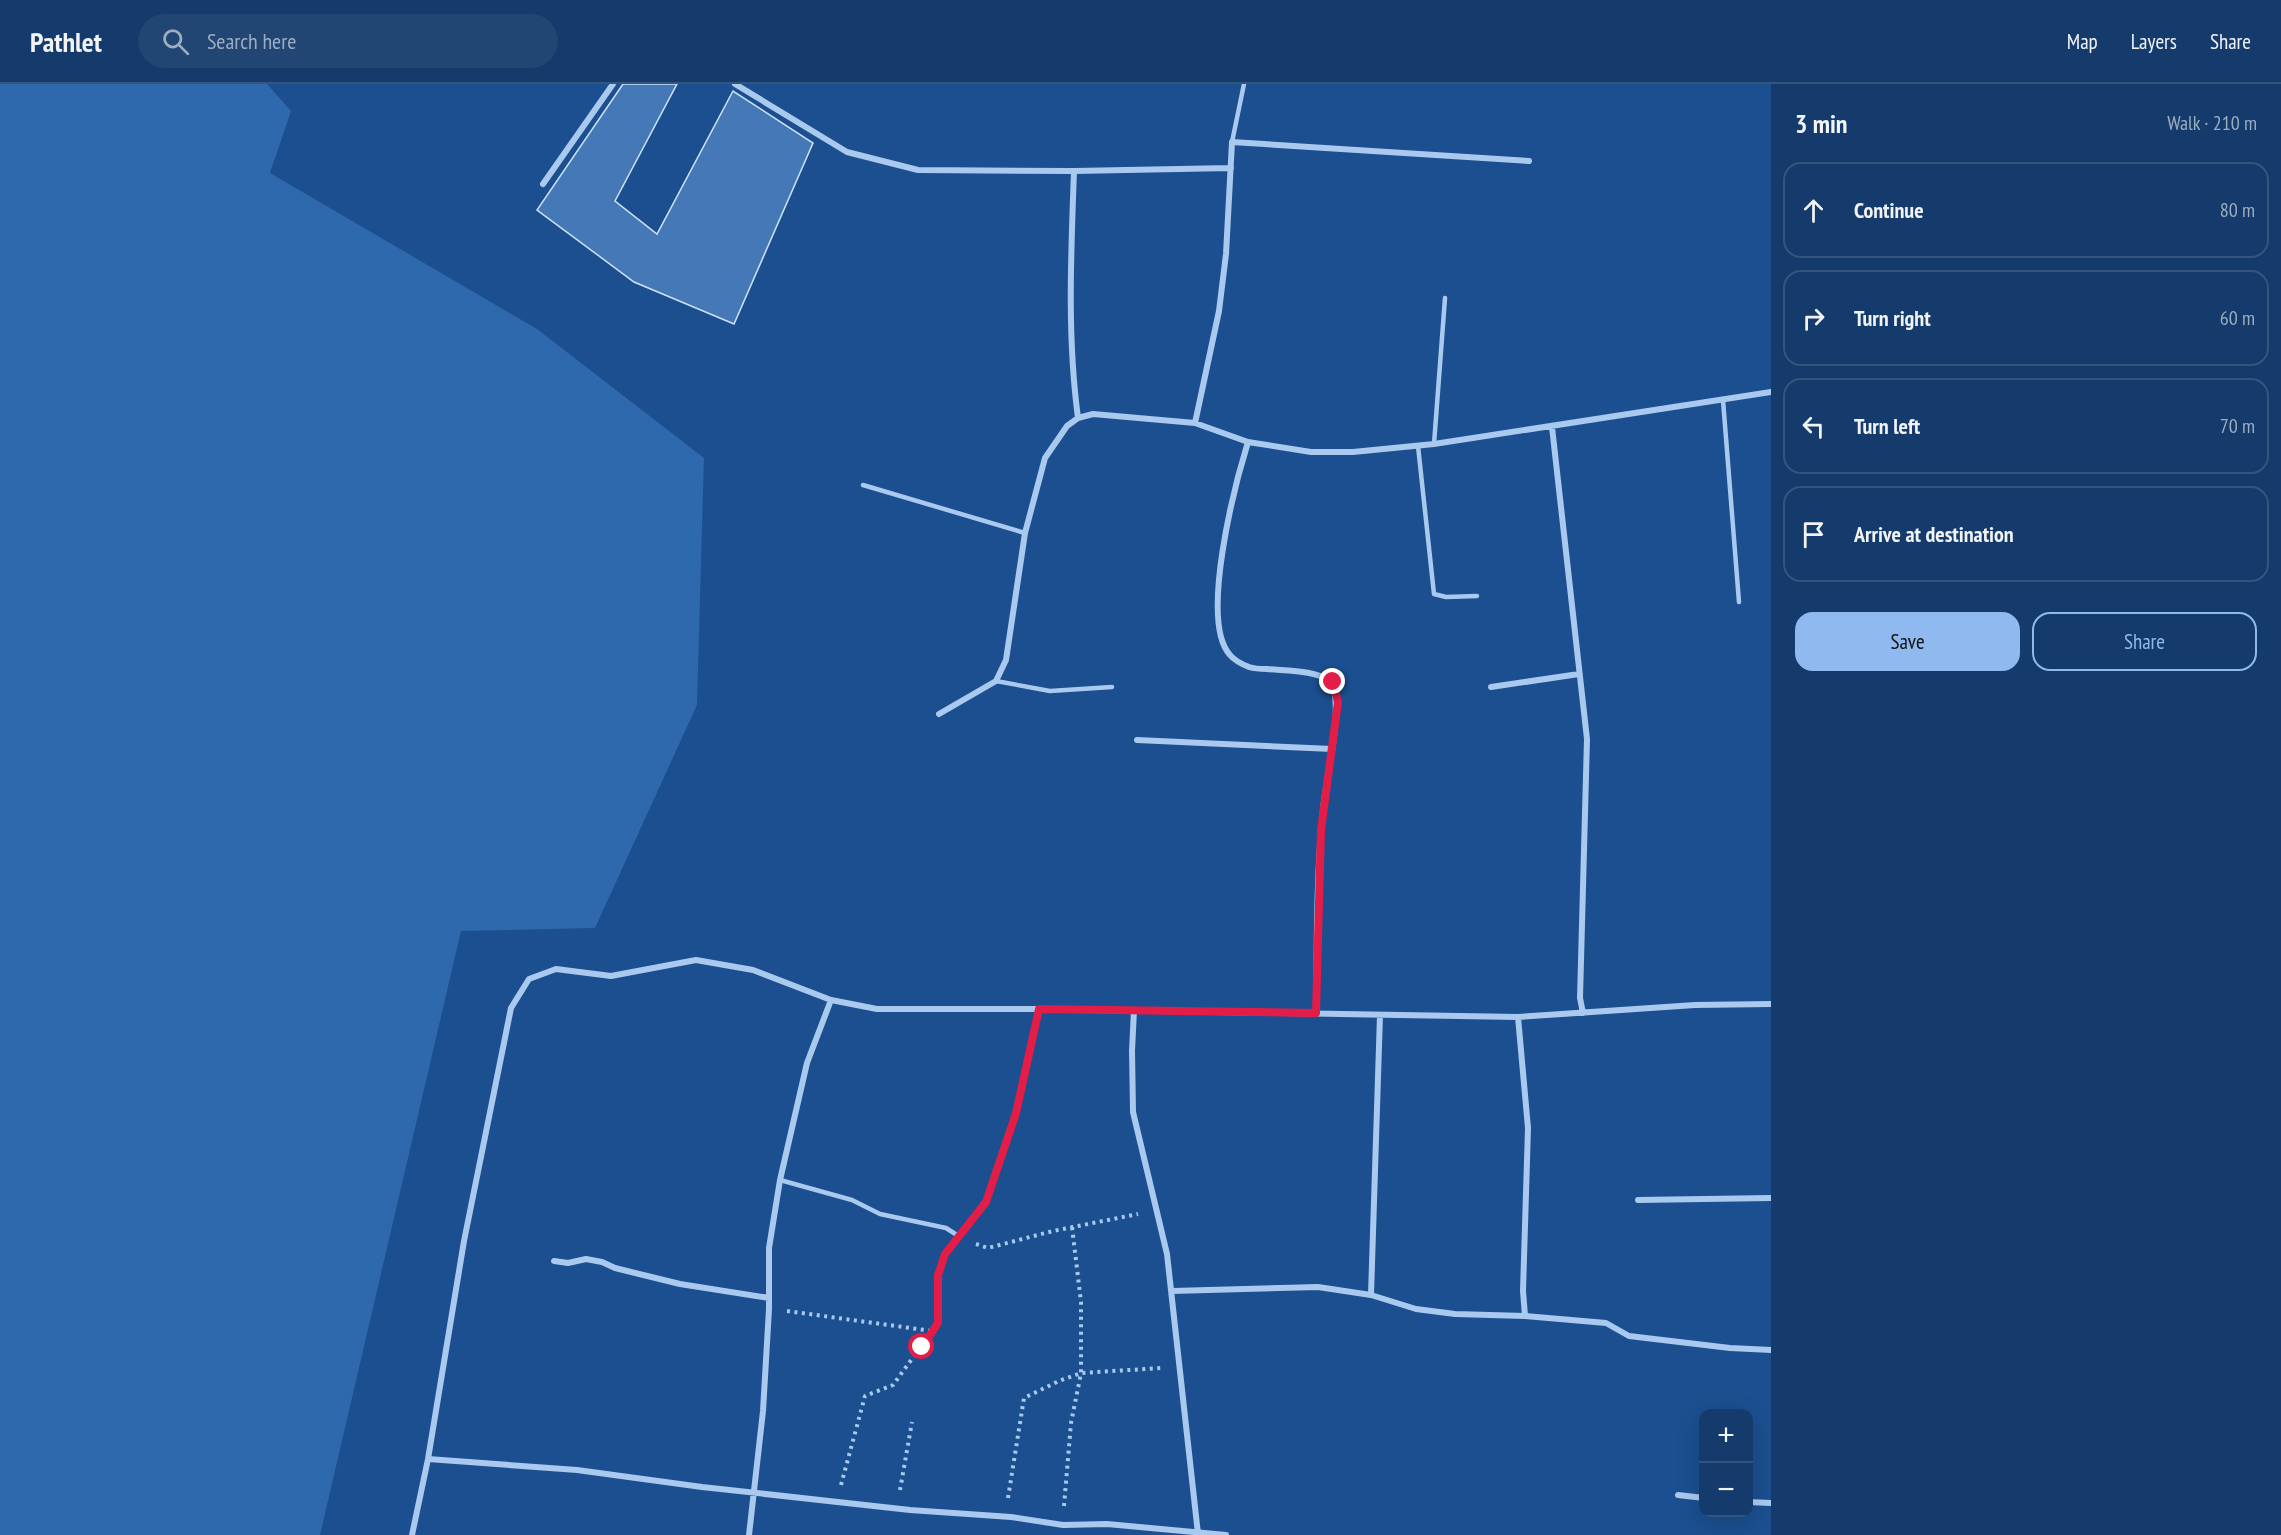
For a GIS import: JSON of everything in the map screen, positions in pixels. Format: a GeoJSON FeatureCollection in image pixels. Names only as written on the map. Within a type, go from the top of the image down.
{"type":"FeatureCollection","features":[{"type":"Feature","properties":{"kind":"street"},"geometry":{"type":"LineString","coordinates":[[543,184],[613,84]]}},
{"type":"Feature","properties":{"kind":"street"},"geometry":{"type":"LineString","coordinates":[[735,84],[847,152],[918,170],[1074,171],[1231,168]]}},
{"type":"Feature","properties":{"kind":"street"},"geometry":{"type":"LineString","coordinates":[[1195,423],[1220,311],[1226,254],[1232,142],[1529,161]]}},
{"type":"Feature","properties":{"kind":"street"},"geometry":{"type":"LineString","coordinates":[[1074,171],[1069,308],[1072,374],[1078,418]]}},
{"type":"Feature","properties":{"kind":"street"},"geometry":{"type":"LineString","coordinates":[[939,714],[996,681],[1006,660],[1025,533],[1045,458],[1067,426],[1078,418],[1093,414],[1195,423],[1248,442],[1311,452],[1353,452],[1434,444],[1771,392]]}},
{"type":"Feature","properties":{"kind":"street"},"geometry":{"type":"LineString","coordinates":[[1552,427],[1587,739],[1580,998],[1583,1013]]}},
{"type":"Feature","properties":{"kind":"street"},"geometry":{"type":"LineString","coordinates":[[1248,442],[1232,496],[1217,602],[1218,625],[1222,642],[1230,656],[1251,668],[1320,674],[1333,682],[1338,702],[1323,809],[1319,862],[1316,1013]]}},
{"type":"Feature","properties":{"kind":"street"},"geometry":{"type":"LineString","coordinates":[[1491,687],[1579,674]]}},
{"type":"Feature","properties":{"kind":"street"},"geometry":{"type":"LineString","coordinates":[[1137,740],[1332,749]]}},
{"type":"Feature","properties":{"kind":"street"},"geometry":{"type":"LineString","coordinates":[[412,1535],[428,1459],[464,1241],[511,1008],[529,980],[556,969],[611,976],[696,960],[753,970],[831,1000],[877,1009],[1134,1010],[1518,1017],[1695,1005],[1771,1004]]}},
{"type":"Feature","properties":{"kind":"street"},"geometry":{"type":"LineString","coordinates":[[749,1535],[763,1411],[769,1308],[769,1248],[780,1180],[807,1063],[831,1000]]}},
{"type":"Feature","properties":{"kind":"street"},"geometry":{"type":"LineString","coordinates":[[1134,1010],[1133,1112],[1167,1254],[1197,1533]]}},
{"type":"Feature","properties":{"kind":"street"},"geometry":{"type":"LineString","coordinates":[[1371,1295],[1380,1015]]}},
{"type":"Feature","properties":{"kind":"street"},"geometry":{"type":"LineString","coordinates":[[1518,1017],[1528,1128],[1523,1291],[1525,1316]]}},
{"type":"Feature","properties":{"kind":"street"},"geometry":{"type":"LineString","coordinates":[[1638,1200],[1771,1198]]}},
{"type":"Feature","properties":{"kind":"street"},"geometry":{"type":"LineString","coordinates":[[554,1261],[568,1263],[586,1259],[594,1260],[615,1269],[680,1284],[769,1298]]}},
{"type":"Feature","properties":{"kind":"street"},"geometry":{"type":"LineString","coordinates":[[1172,1291],[1318,1287],[1371,1295],[1426,1310],[1455,1314],[1525,1316],[1606,1323],[1629,1336],[1730,1348],[1771,1350]]}},
{"type":"Feature","properties":{"kind":"street"},"geometry":{"type":"LineString","coordinates":[[428,1459],[577,1470],[897,1509],[1005,1517],[1063,1525],[1107,1524],[1226,1535]]}},
{"type":"Feature","properties":{"kind":"street"},"geometry":{"type":"LineString","coordinates":[[1678,1495],[1699,1497]]}},
{"type":"Feature","properties":{"kind":"street"},"geometry":{"type":"LineString","coordinates":[[1753,1502],[1771,1503]]}},
{"type":"Feature","properties":{"kind":"lane"},"geometry":{"type":"LineString","coordinates":[[1232,142],[1244,84]]}},
{"type":"Feature","properties":{"kind":"lane"},"geometry":{"type":"LineString","coordinates":[[1434,444],[1445,298]]}},
{"type":"Feature","properties":{"kind":"lane"},"geometry":{"type":"LineString","coordinates":[[1723,400],[1739,602]]}},
{"type":"Feature","properties":{"kind":"lane"},"geometry":{"type":"LineString","coordinates":[[1418,446],[1434,594],[1446,597],[1478,596]]}},
{"type":"Feature","properties":{"kind":"lane"},"geometry":{"type":"LineString","coordinates":[[863,485],[1025,533]]}},
{"type":"Feature","properties":{"kind":"lane"},"geometry":{"type":"LineString","coordinates":[[996,681],[1050,691],[1112,687]]}},
{"type":"Feature","properties":{"kind":"lane"},"geometry":{"type":"LineString","coordinates":[[780,1180],[852,1200],[880,1214],[946,1228],[960,1237]]}},
{"type":"Feature","properties":{"kind":"path"},"geometry":{"type":"LineString","coordinates":[[837,1501],[865,1396],[892,1385],[938,1323],[938,1275],[945,1254],[986,1202],[1016,1113],[1039,1009]]}},
{"type":"Feature","properties":{"kind":"path"},"geometry":{"type":"LineString","coordinates":[[960,1237],[988,1248],[1156,1209]]}},
{"type":"Feature","properties":{"kind":"path"},"geometry":{"type":"LineString","coordinates":[[1063,1525],[1070,1434],[1081,1373],[1081,1302],[1072,1227]]}},
{"type":"Feature","properties":{"kind":"path"},"geometry":{"type":"LineString","coordinates":[[769,1308],[932,1331]]}},
{"type":"Feature","properties":{"kind":"path"},"geometry":{"type":"LineString","coordinates":[[1005,1517],[1024,1398],[1081,1373],[1180,1367]]}},
{"type":"Feature","properties":{"kind":"path"},"geometry":{"type":"LineString","coordinates":[[897,1509],[912,1422]]}},
{"type":"Feature","properties":{"kind":"shaded area"},"geometry":{"type":"Polygon","coordinates":[[[0,84],[267,84],[291,111],[270,173],[537,329],[704,458],[697,705],[595,928],[461,931],[320,1535],[0,1535],[0,84]]]}},
{"type":"Feature","properties":{"kind":"building"},"geometry":{"type":"Polygon","coordinates":[[[623,84],[677,84],[615,201],[657,234],[733,91],[813,143],[734,324],[634,282],[537,210],[623,84]]]}},
{"type":"Feature","properties":{"kind":"route"},"geometry":{"type":"LineString","coordinates":[[922,1347],[938,1323],[938,1275],[945,1254],[986,1202],[1016,1113],[1039,1009],[1316,1013],[1321,830],[1338,702],[1333,682]]}}]}
